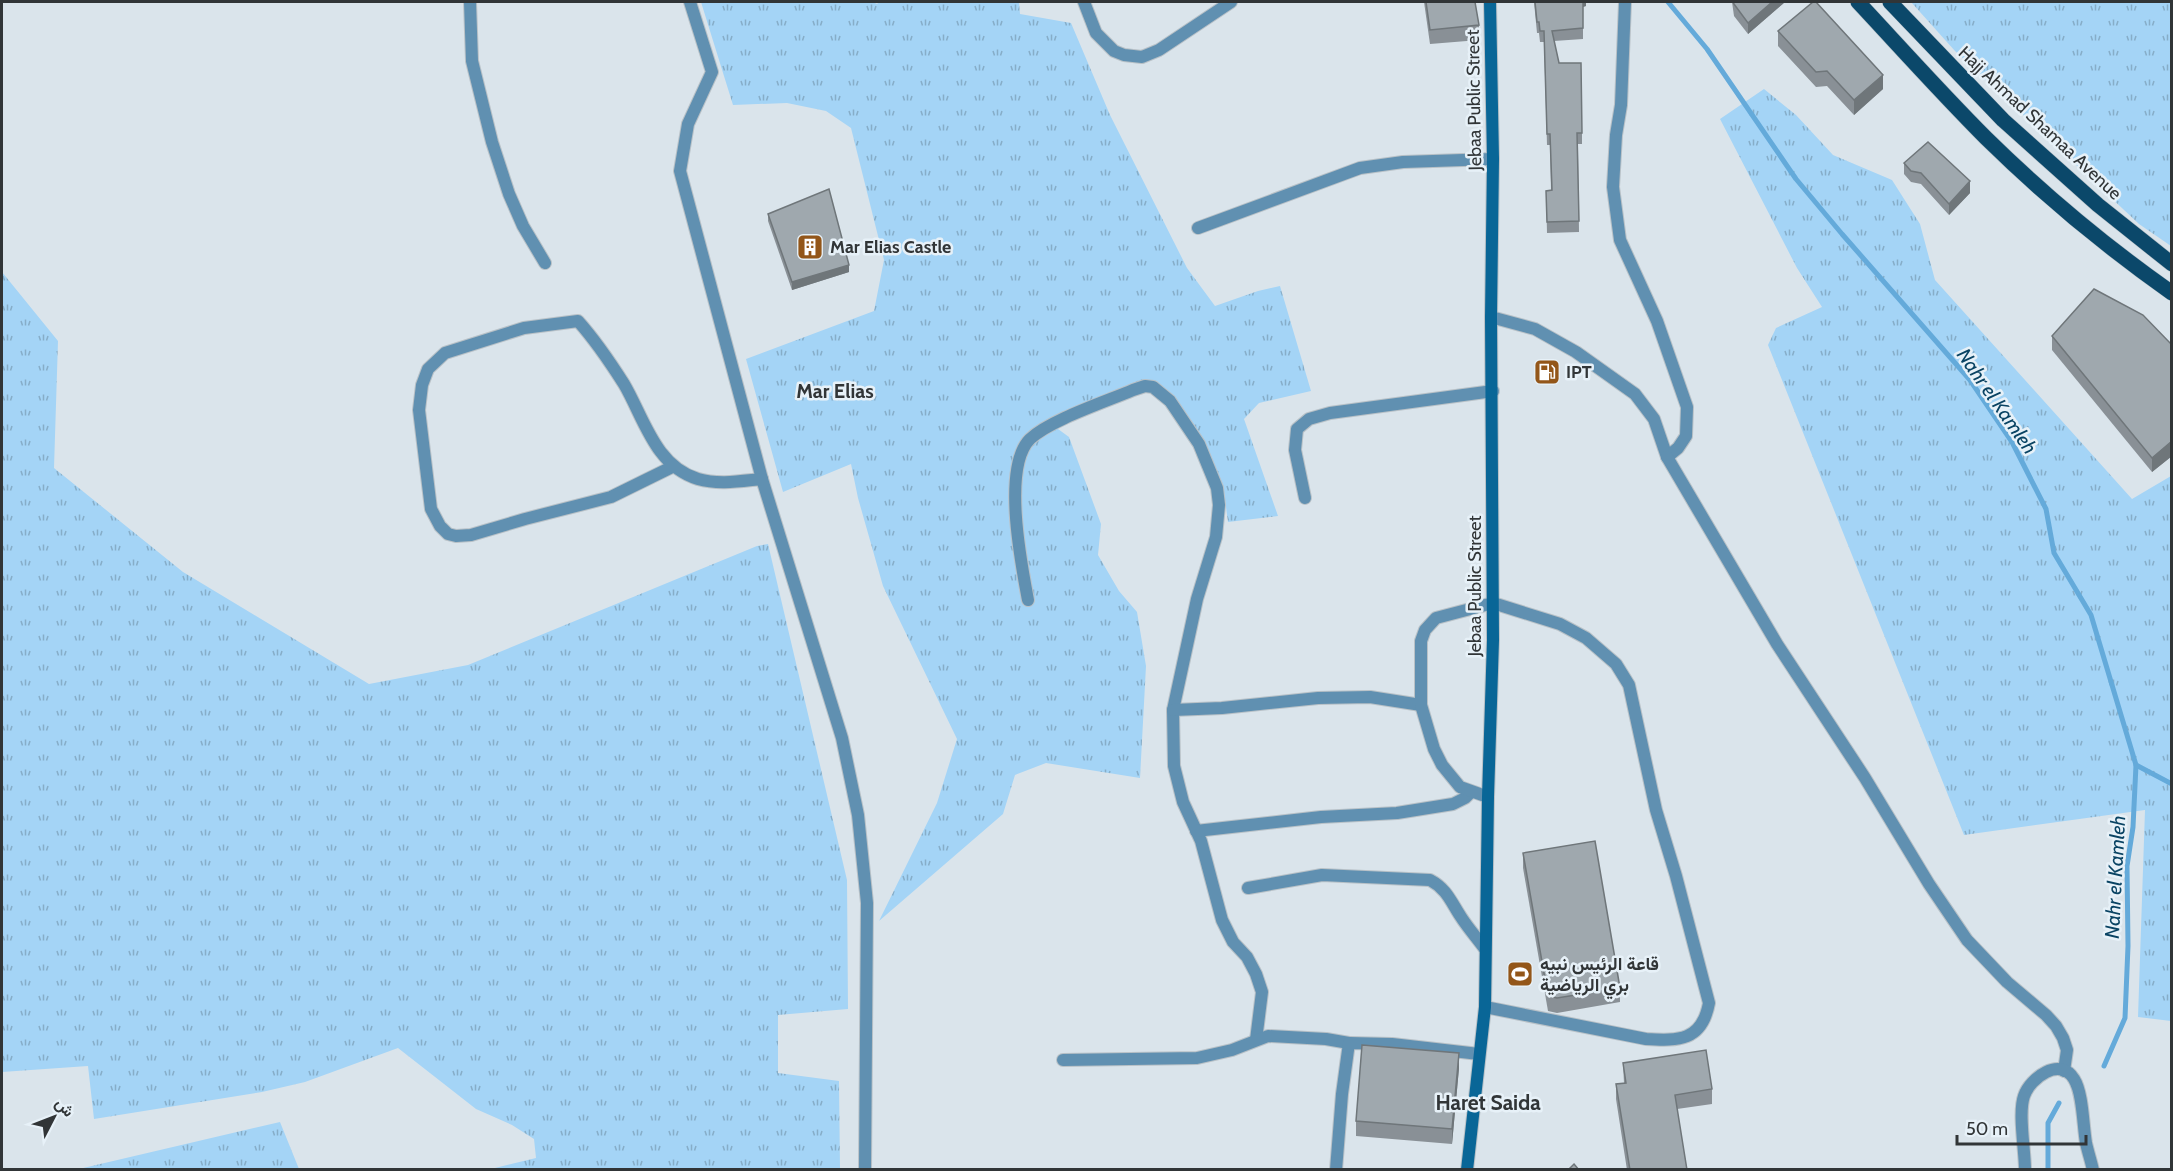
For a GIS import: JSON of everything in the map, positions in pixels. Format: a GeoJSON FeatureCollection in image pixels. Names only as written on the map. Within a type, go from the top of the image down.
{"type":"FeatureCollection","features":[{"type":"Feature","properties":{"kind":"main road","name":"Jebaa Public Street"},"geometry":{"type":"LineString","coordinates":[[1467,1170],[1485,1007],[1493,603],[1491,317],[1493,159],[1490,2]]}},
{"type":"Feature","properties":{"kind":"main road"},"geometry":{"type":"LineString","coordinates":[[1858,2],[1942,92],[2031,180],[2145,275],[2172,293]]}},
{"type":"Feature","properties":{"kind":"main road","name":"Hajj Ahmad Shamaa Avenue"},"geometry":{"type":"LineString","coordinates":[[1890,2],[2003,120],[2098,205],[2172,264]]}},
{"type":"Feature","properties":{"kind":"street"},"geometry":{"type":"LineString","coordinates":[[470,2],[472,61],[492,142],[518,215],[545,263]]}},
{"type":"Feature","properties":{"kind":"street"},"geometry":{"type":"LineString","coordinates":[[690,2],[712,72],[688,124],[680,171],[762,479],[842,738],[858,815],[867,903],[865,1170]]}},
{"type":"Feature","properties":{"kind":"street"},"geometry":{"type":"LineString","coordinates":[[1084,2],[1096,33],[1114,51],[1124,55],[1142,57],[1159,50],[1225,3]]}},
{"type":"Feature","properties":{"kind":"street"},"geometry":{"type":"LineString","coordinates":[[1625,2],[1621,105],[1616,135],[1613,187],[1620,240],[1657,321],[1687,407],[1686,436],[1678,448],[1667,457]]}},
{"type":"Feature","properties":{"kind":"street"},"geometry":{"type":"LineString","coordinates":[[1198,228],[1360,168],[1403,162],[1493,159]]}},
{"type":"Feature","properties":{"kind":"street"},"geometry":{"type":"LineString","coordinates":[[1491,317],[1535,329],[1576,352],[1643,402],[1654,419],[1667,457],[1777,644],[1865,778],[1929,884],[1967,940],[2007,982],[2046,1015],[2063,1038],[2067,1050],[2064,1071]]}},
{"type":"Feature","properties":{"kind":"street"},"geometry":{"type":"LineString","coordinates":[[674,466],[611,497],[471,535],[448,534],[440,526],[431,509],[419,410],[422,385],[428,369],[445,353],[524,328],[578,321],[595,340],[624,384],[656,444],[674,466],[696,478],[715,482],[762,479]]}},
{"type":"Feature","properties":{"kind":"street"},"geometry":{"type":"LineString","coordinates":[[1028,600],[1022,566],[1014,483],[1022,449],[1030,439],[1051,425],[1132,390],[1145,386],[1153,387],[1170,401],[1199,444],[1217,488],[1219,505],[1216,537],[1197,599],[1173,710],[1174,766],[1183,802],[1201,841],[1222,920],[1233,942],[1252,966],[1262,992],[1256,1040]]}},
{"type":"Feature","properties":{"kind":"street"},"geometry":{"type":"LineString","coordinates":[[1305,498],[1295,450],[1297,429],[1309,419],[1329,413],[1493,391]]}},
{"type":"Feature","properties":{"kind":"street"},"geometry":{"type":"LineString","coordinates":[[1485,1007],[1667,1040],[1695,1033],[1707,1014],[1709,1003],[1676,876],[1656,810],[1629,685],[1616,664],[1586,638],[1560,624],[1493,603],[1445,615],[1430,623],[1421,641],[1421,705],[1434,749],[1442,765],[1460,787],[1488,797]]}},
{"type":"Feature","properties":{"kind":"street"},"geometry":{"type":"LineString","coordinates":[[1173,710],[1222,708],[1318,698],[1370,698],[1421,705]]}},
{"type":"Feature","properties":{"kind":"street"},"geometry":{"type":"LineString","coordinates":[[1196,831],[1321,817],[1397,813],[1453,804],[1465,798],[1470,792]]}},
{"type":"Feature","properties":{"kind":"street"},"geometry":{"type":"LineString","coordinates":[[1248,888],[1322,875],[1430,880],[1440,885],[1451,898],[1460,916],[1485,949]]}},
{"type":"Feature","properties":{"kind":"street"},"geometry":{"type":"LineString","coordinates":[[1063,1060],[1197,1058],[1232,1050],[1268,1036],[1392,1044],[1479,1054]]}},
{"type":"Feature","properties":{"kind":"street"},"geometry":{"type":"LineString","coordinates":[[1336,1170],[1349,1043]]}},
{"type":"Feature","properties":{"kind":"street"},"geometry":{"type":"LineString","coordinates":[[2025,1170],[2022,1108],[2024,1094],[2046,1071],[2064,1071],[2074,1079],[2082,1107],[2086,1144],[2093,1170]]}},
{"type":"Feature","properties":{"kind":"green space"},"geometry":{"type":"Polygon","coordinates":[[[701,2],[873,2],[877,4],[879,2],[1019,2],[1020,14],[1071,23],[1110,115],[1187,268],[1215,306],[1280,286],[1311,391],[1259,403],[1244,419],[1278,516],[1228,522],[1223,485],[1200,436],[1172,395],[1138,382],[1047,421],[1069,437],[1101,524],[1098,555],[1119,591],[1137,612],[1146,666],[1140,778],[1046,763],[1015,775],[1003,814],[879,921],[937,803],[957,739],[883,586],[858,498],[851,464],[783,492],[746,359],[874,311],[884,260],[851,128],[826,111],[787,103],[733,105],[701,2]]]}},
{"type":"Feature","properties":{"kind":"green space"},"geometry":{"type":"Polygon","coordinates":[[[1911,2],[2171,2],[2171,246],[2139,224],[1955,51],[1911,2]]]}},
{"type":"Feature","properties":{"kind":"green space"},"geometry":{"type":"Polygon","coordinates":[[[1764,89],[1796,115],[1833,155],[1892,180],[1920,224],[1935,280],[2132,499],[2171,476],[2171,1021],[2138,1017],[2145,810],[1964,835],[1768,345],[1776,328],[1822,307],[1797,268],[1720,119],[1764,89]]]}},
{"type":"Feature","properties":{"kind":"green space"},"geometry":{"type":"Polygon","coordinates":[[[2,272],[58,341],[54,468],[183,572],[369,684],[468,665],[757,546],[768,544],[847,880],[848,1009],[778,1015],[778,1073],[839,1081],[840,1169],[491,1169],[536,1158],[534,1139],[512,1125],[476,1109],[398,1048],[305,1082],[262,1092],[94,1119],[88,1066],[2,1072],[2,272]]]}},
{"type":"Feature","properties":{"kind":"green space"},"geometry":{"type":"Polygon","coordinates":[[[280,1122],[299,1169],[79,1169],[280,1122]]]}},
{"type":"Feature","properties":{"kind":"building"},"geometry":{"type":"Polygon","coordinates":[[[1426,2],[1475,2],[1479,25],[1430,30],[1426,2]]]}},
{"type":"Feature","properties":{"kind":"building"},"geometry":{"type":"Polygon","coordinates":[[[1535,2],[1583,2],[1583,28],[1552,31],[1559,63],[1581,63],[1582,133],[1577,133],[1579,221],[1547,222],[1546,191],[1552,190],[1550,134],[1547,134],[1544,31],[1540,31],[1539,22],[1537,22],[1535,2]]]}},
{"type":"Feature","properties":{"kind":"building"},"geometry":{"type":"Polygon","coordinates":[[[1733,2],[1772,2],[1748,23],[1733,2]]]}},
{"type":"Feature","properties":{"kind":"building"},"geometry":{"type":"Polygon","coordinates":[[[1813,2],[1816,2],[1883,75],[1854,100],[1827,71],[1816,72],[1778,31],[1813,2]]]}},
{"type":"Feature","properties":{"kind":"building"},"geometry":{"type":"Polygon","coordinates":[[[1928,142],[1970,181],[1949,204],[1921,173],[1911,171],[1904,163],[1928,142]]]}},
{"type":"Feature","properties":{"kind":"building","name":"Mar Elias Castle"},"geometry":{"type":"Polygon","coordinates":[[[829,189],[849,265],[792,282],[768,214],[829,189]]]}},
{"type":"Feature","properties":{"kind":"building"},"geometry":{"type":"Polygon","coordinates":[[[2094,289],[2143,315],[2172,345],[2172,441],[2152,458],[2052,336],[2094,289]]]}},
{"type":"Feature","properties":{"kind":"building"},"geometry":{"type":"Polygon","coordinates":[[[1595,841],[1620,988],[1557,998],[1548,996],[1523,853],[1595,841]]]}},
{"type":"Feature","properties":{"kind":"building"},"geometry":{"type":"Polygon","coordinates":[[[1362,1045],[1459,1053],[1452,1129],[1356,1121],[1362,1045]]]}},
{"type":"Feature","properties":{"kind":"building"},"geometry":{"type":"Polygon","coordinates":[[[1706,1050],[1712,1089],[1675,1095],[1687,1170],[1630,1170],[1616,1084],[1626,1083],[1623,1063],[1706,1050]]]}},
{"type":"Feature","properties":{"kind":"building"},"geometry":{"type":"Polygon","coordinates":[[[1574,1164],[1579,1170],[1568,1170],[1574,1164]]]}},
{"type":"Feature","properties":{"kind":"waterway","name":"Nahr el Kamleh"},"geometry":{"type":"LineString","coordinates":[[1668,2],[1707,49],[1796,179],[1970,380],[2012,442],[2046,509],[2054,553],[2091,615],[2136,765],[2133,827],[2127,866],[2128,946],[2125,1018],[2104,1066]]}},
{"type":"Feature","properties":{"kind":"waterway"},"geometry":{"type":"LineString","coordinates":[[2136,765],[2172,784]]}},
{"type":"Feature","properties":{"kind":"waterway","name":"Nahr el Kamleh"},"geometry":{"type":"LineString","coordinates":[[2048,1170],[2048,1123],[2059,1103]]}},
{"type":"Feature","properties":{"kind":"place","name":"Mar Elias Castle"},"geometry":{"type":"Point","coordinates":[810,247]}},
{"type":"Feature","properties":{"kind":"place","name":"IPT"},"geometry":{"type":"Point","coordinates":[1547,372]}},
{"type":"Feature","properties":{"kind":"place","name":"قاعة الرئيس نبيه بري الرياضية"},"geometry":{"type":"Point","coordinates":[1520,974]}},
{"type":"Feature","properties":{"kind":"district","name":"Mar Elias"},"geometry":{"type":"Point","coordinates":[835,391]}},
{"type":"Feature","properties":{"kind":"district","name":"Haret Saida"},"geometry":{"type":"Point","coordinates":[1488,1102]}}]}
